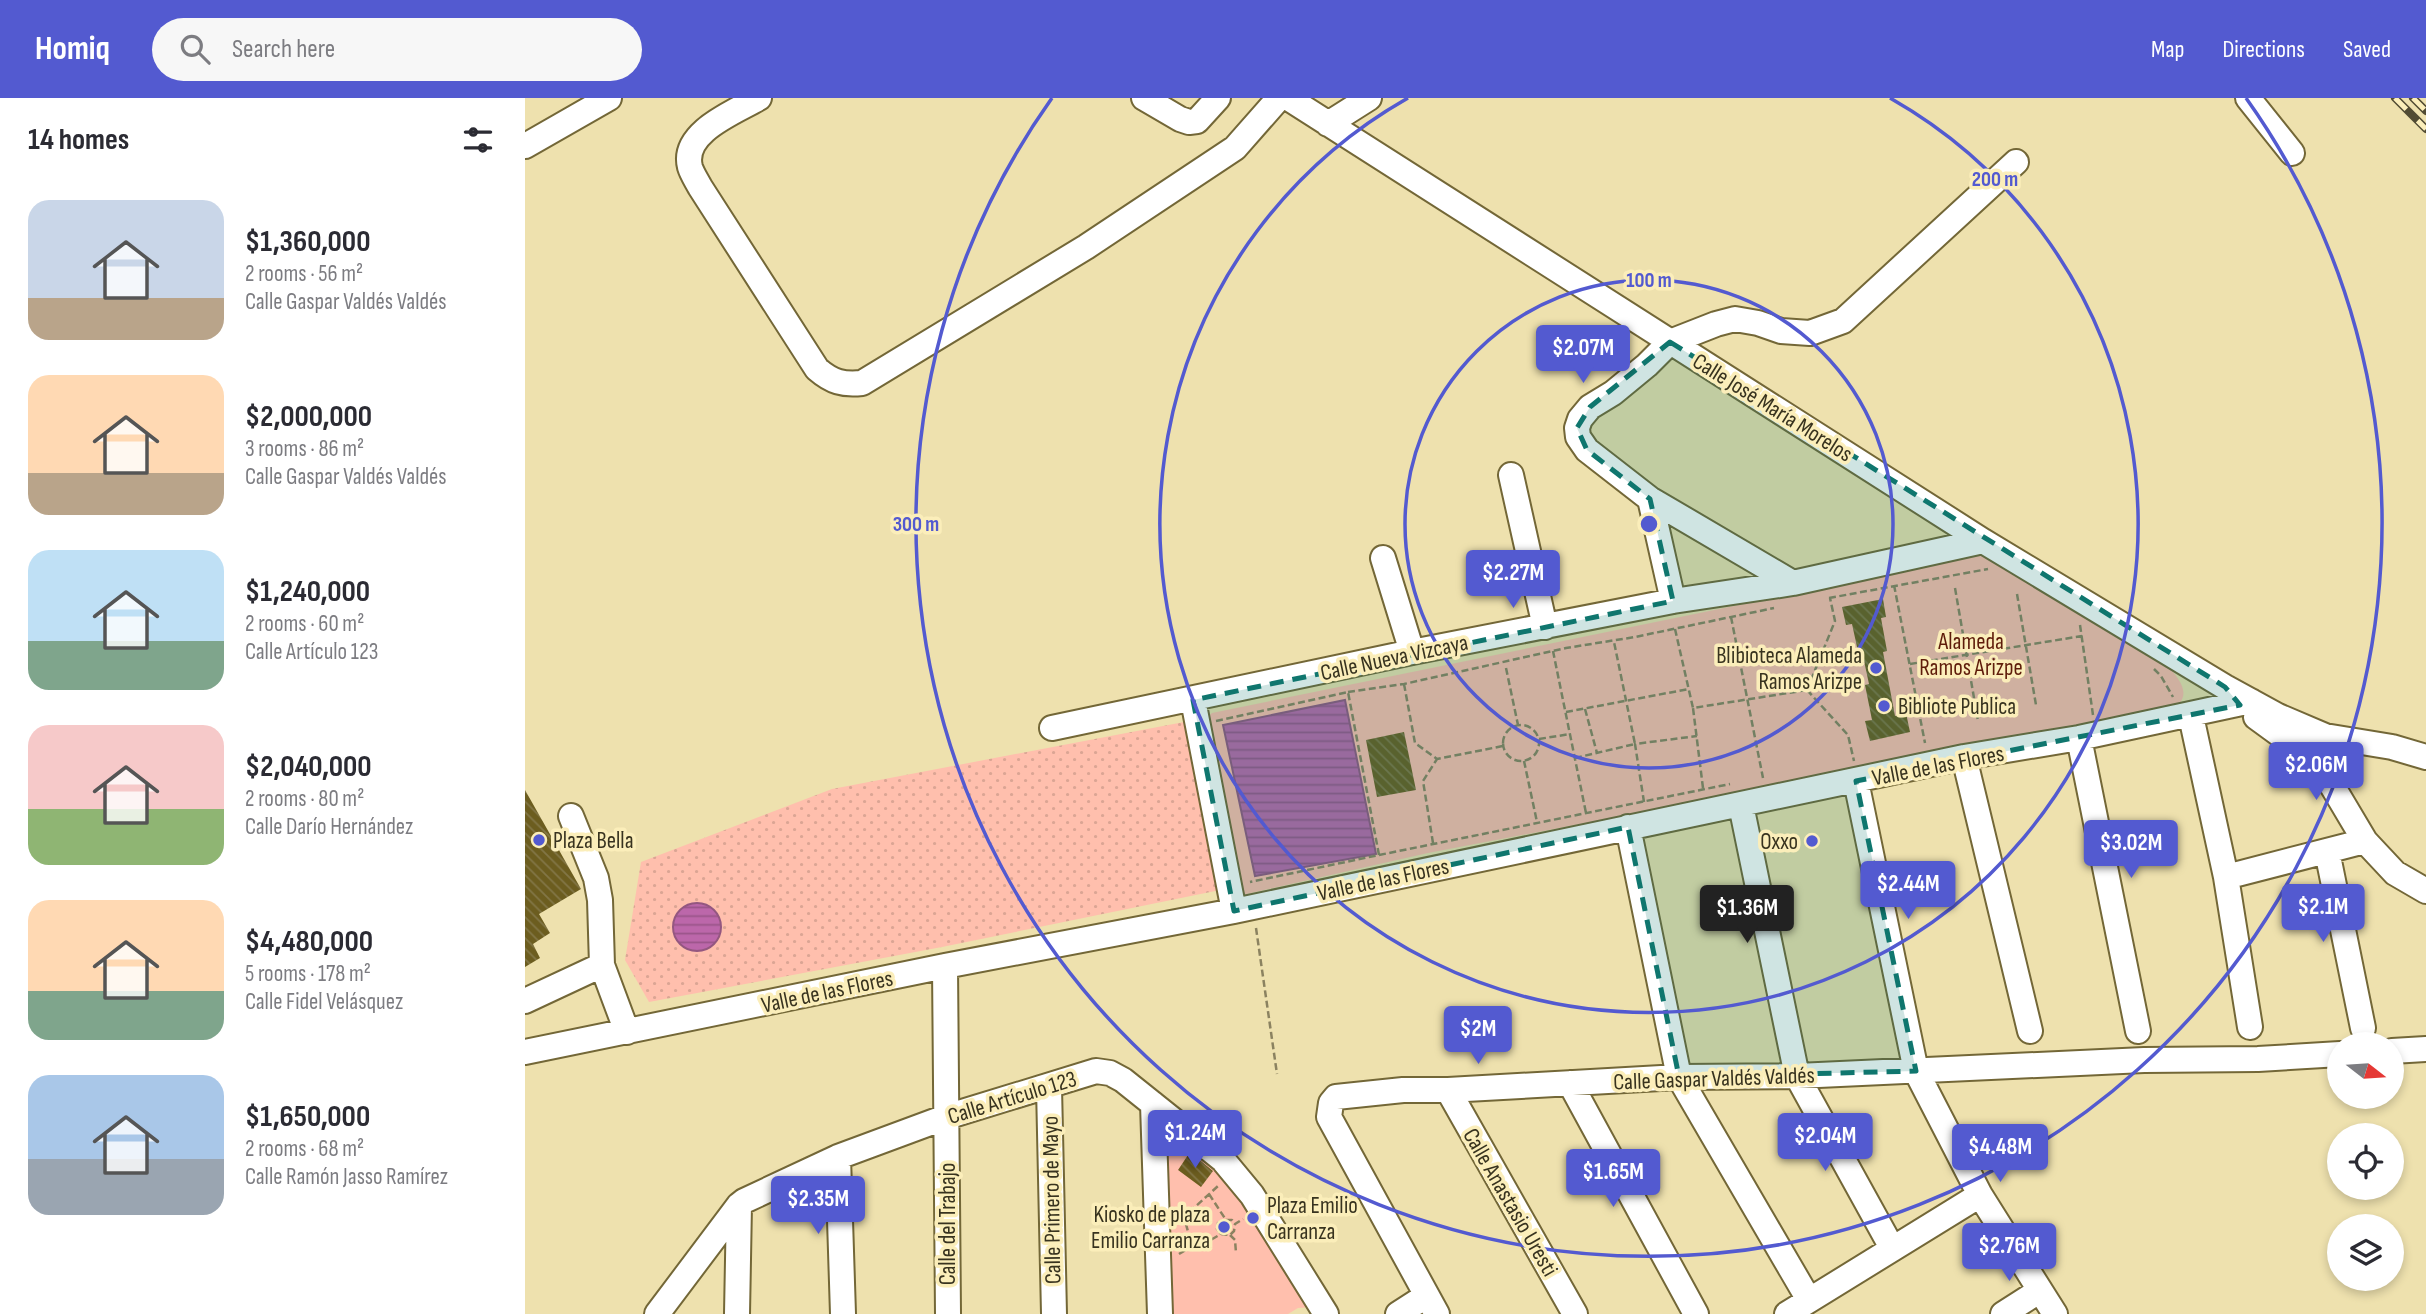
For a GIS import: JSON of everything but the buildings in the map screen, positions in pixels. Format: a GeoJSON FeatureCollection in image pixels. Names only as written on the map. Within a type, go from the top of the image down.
{"type":"FeatureCollection","features":[{"type":"Feature","properties":{"kind":"street"},"geometry":{"type":"LineString","coordinates":[[525,146],[609,98]]}},
{"type":"Feature","properties":{"kind":"street"},"geometry":{"type":"LineString","coordinates":[[759,98],[700,133],[689,149],[690,167],[700,187],[817,369],[829,380],[846,384],[862,383],[1086,247],[1224,156],[1235,148],[1279,98]]}},
{"type":"Feature","properties":{"kind":"street"},"geometry":{"type":"LineString","coordinates":[[1144,98],[1189,122],[1197,121],[1207,113],[1218,98]]}},
{"type":"Feature","properties":{"kind":"street","name":"Calle José María Morelos"},"geometry":{"type":"LineString","coordinates":[[1288,98],[1983,541],[2239,698],[2325,736],[2392,747],[2426,757]]}},
{"type":"Feature","properties":{"kind":"street"},"geometry":{"type":"LineString","coordinates":[[1328,124],[1369,98]]}},
{"type":"Feature","properties":{"kind":"street"},"geometry":{"type":"LineString","coordinates":[[2248,98],[2292,153]]}},
{"type":"Feature","properties":{"kind":"street"},"geometry":{"type":"LineString","coordinates":[[1793,583],[1650,499],[1587,450],[1578,437],[1580,419],[1590,407],[1613,393],[1670,342],[1716,324],[1735,320],[1758,323],[1781,331],[1810,333],[1843,321],[2016,162]]}},
{"type":"Feature","properties":{"kind":"street"},"geometry":{"type":"LineString","coordinates":[[1511,475],[1545,627]]}},
{"type":"Feature","properties":{"kind":"street"},"geometry":{"type":"LineString","coordinates":[[1650,499],[1673,601]]}},
{"type":"Feature","properties":{"kind":"street","name":"Calle Nueva Vizcaya"},"geometry":{"type":"LineString","coordinates":[[1052,728],[1412,652],[1673,601],[1793,583],[1983,541]]}},
{"type":"Feature","properties":{"kind":"street"},"geometry":{"type":"LineString","coordinates":[[1384,558],[1412,652]]}},
{"type":"Feature","properties":{"kind":"street","name":"Calle José María Morelos"},"geometry":{"type":"LineString","coordinates":[[2239,698],[2324,772],[2365,841],[2395,873],[2426,891]]}},
{"type":"Feature","properties":{"kind":"street","name":"Valle de las Flores"},"geometry":{"type":"LineString","coordinates":[[525,1052],[945,966],[1244,909],[1741,804],[1855,773],[2079,738],[2191,716],[2239,698]]}},
{"type":"Feature","properties":{"kind":"street"},"geometry":{"type":"LineString","coordinates":[[1193,700],[1244,909]]}},
{"type":"Feature","properties":{"kind":"street"},"geometry":{"type":"LineString","coordinates":[[2191,716],[2225,877],[2250,1027]]}},
{"type":"Feature","properties":{"kind":"street"},"geometry":{"type":"LineString","coordinates":[[2079,738],[2138,1031]]}},
{"type":"Feature","properties":{"kind":"street"},"geometry":{"type":"LineString","coordinates":[[1964,757],[2030,1031]]}},
{"type":"Feature","properties":{"kind":"street"},"geometry":{"type":"LineString","coordinates":[[1855,773],[1916,1071],[1980,1195],[2055,1314]]}},
{"type":"Feature","properties":{"kind":"street"},"geometry":{"type":"LineString","coordinates":[[1741,804],[1797,1076],[1892,1248]]}},
{"type":"Feature","properties":{"kind":"street"},"geometry":{"type":"LineString","coordinates":[[571,816],[596,878],[600,900],[602,965],[627,1032]]}},
{"type":"Feature","properties":{"kind":"street"},"geometry":{"type":"LineString","coordinates":[[1628,827],[1679,1077],[1809,1300]]}},
{"type":"Feature","properties":{"kind":"street"},"geometry":{"type":"LineString","coordinates":[[2225,877],[2365,841]]}},
{"type":"Feature","properties":{"kind":"street"},"geometry":{"type":"LineString","coordinates":[[2327,851],[2363,1028]]}},
{"type":"Feature","properties":{"kind":"street"},"geometry":{"type":"LineString","coordinates":[[525,1001],[602,965]]}},
{"type":"Feature","properties":{"kind":"street","name":"Calle del Trabajo"},"geometry":{"type":"LineString","coordinates":[[945,966],[948,1314]]}},
{"type":"Feature","properties":{"kind":"street"},"geometry":{"type":"LineString","coordinates":[[2405,1050],[2426,1049]]}},
{"type":"Feature","properties":{"kind":"street","name":"Calle Gaspar Valdés Valdés"},"geometry":{"type":"LineString","coordinates":[[1432,1305],[1329,1117],[1331,1103],[1336,1097],[1403,1090],[1448,1090],[1679,1077],[1797,1076],[2144,1060],[2327,1056]]}},
{"type":"Feature","properties":{"kind":"street","name":"Calle Artículo 123"},"geometry":{"type":"LineString","coordinates":[[657,1314],[739,1205],[838,1157],[946,1117],[1096,1071],[1110,1073],[1123,1080],[1223,1160],[1260,1208],[1327,1314]]}},
{"type":"Feature","properties":{"kind":"street"},"geometry":{"type":"LineString","coordinates":[[1570,1083],[1696,1314]]}},
{"type":"Feature","properties":{"kind":"street","name":"Calle Primero de Mayo"},"geometry":{"type":"LineString","coordinates":[[1049,1087],[1054,1314]]}},
{"type":"Feature","properties":{"kind":"street","name":"Calle Anastasio Uresti"},"geometry":{"type":"LineString","coordinates":[[1448,1090],[1575,1314]]}},
{"type":"Feature","properties":{"kind":"street"},"geometry":{"type":"LineString","coordinates":[[1153,1104],[1160,1314]]}},
{"type":"Feature","properties":{"kind":"street"},"geometry":{"type":"LineString","coordinates":[[838,1157],[843,1314]]}},
{"type":"Feature","properties":{"kind":"street"},"geometry":{"type":"LineString","coordinates":[[1787,1314],[1980,1195]]}},
{"type":"Feature","properties":{"kind":"street"},"geometry":{"type":"LineString","coordinates":[[737,1314],[739,1205]]}},
{"type":"Feature","properties":{"kind":"street"},"geometry":{"type":"LineString","coordinates":[[2003,1314],[2039,1291]]}},
{"type":"Feature","properties":{"kind":"street"},"geometry":{"type":"LineString","coordinates":[[1398,1314],[1432,1305]]}},
{"type":"Feature","properties":{"kind":"path"},"geometry":{"type":"LineString","coordinates":[[1817,600],[1894,584],[1990,569]]}},
{"type":"Feature","properties":{"kind":"path"},"geometry":{"type":"LineString","coordinates":[[1894,584],[1926,747]]}},
{"type":"Feature","properties":{"kind":"path"},"geometry":{"type":"LineString","coordinates":[[1955,588],[1978,721]]}},
{"type":"Feature","properties":{"kind":"path"},"geometry":{"type":"LineString","coordinates":[[2017,594],[2036,705]]}},
{"type":"Feature","properties":{"kind":"path"},"geometry":{"type":"LineString","coordinates":[[1807,690],[1835,621],[1830,597]]}},
{"type":"Feature","properties":{"kind":"path"},"geometry":{"type":"LineString","coordinates":[[1216,721],[1348,692],[1404,684],[1553,651],[1780,607]]}},
{"type":"Feature","properties":{"kind":"path"},"geometry":{"type":"LineString","coordinates":[[1731,617],[1763,778]]}},
{"type":"Feature","properties":{"kind":"path"},"geometry":{"type":"LineString","coordinates":[[2088,625],[2079,619],[2094,718]]}},
{"type":"Feature","properties":{"kind":"path"},"geometry":{"type":"LineString","coordinates":[[1675,629],[1693,708],[1703,789]]}},
{"type":"Feature","properties":{"kind":"path"},"geometry":{"type":"LineString","coordinates":[[1910,664],[2082,636]]}},
{"type":"Feature","properties":{"kind":"path"},"geometry":{"type":"LineString","coordinates":[[1614,642],[1644,802]]}},
{"type":"Feature","properties":{"kind":"path"},"geometry":{"type":"LineString","coordinates":[[1553,651],[1586,813]]}},
{"type":"Feature","properties":{"kind":"path"},"geometry":{"type":"LineString","coordinates":[[2152,667],[2174,696],[2168,701]]}},
{"type":"Feature","properties":{"kind":"path"},"geometry":{"type":"LineString","coordinates":[[1506,668],[1518,725]]}},
{"type":"Feature","properties":{"kind":"path"},"geometry":{"type":"LineString","coordinates":[[1404,684],[1415,743],[1437,758],[1503,746]]}},
{"type":"Feature","properties":{"kind":"path"},"geometry":{"type":"LineString","coordinates":[[1566,712],[1689,689]]}},
{"type":"Feature","properties":{"kind":"path"},"geometry":{"type":"LineString","coordinates":[[1693,708],[1807,690]]}},
{"type":"Feature","properties":{"kind":"path"},"geometry":{"type":"LineString","coordinates":[[1807,690],[1848,735],[1855,773]]}},
{"type":"Feature","properties":{"kind":"path"},"geometry":{"type":"LineString","coordinates":[[1348,692],[1379,855]]}},
{"type":"Feature","properties":{"kind":"path"},"geometry":{"type":"LineString","coordinates":[[1585,709],[1597,753]]}},
{"type":"Feature","properties":{"kind":"path"},"geometry":{"type":"LineString","coordinates":[[1518,725],[1533,729],[1539,739],[1534,755],[1524,760],[1513,759],[1503,746],[1508,730],[1518,725]]}},
{"type":"Feature","properties":{"kind":"path"},"geometry":{"type":"LineString","coordinates":[[1539,739],[1570,734]]}},
{"type":"Feature","properties":{"kind":"path"},"geometry":{"type":"LineString","coordinates":[[1575,758],[1635,744],[1697,736]]}},
{"type":"Feature","properties":{"kind":"path"},"geometry":{"type":"LineString","coordinates":[[1433,843],[1423,780],[1437,758]]}},
{"type":"Feature","properties":{"kind":"path"},"geometry":{"type":"LineString","coordinates":[[1277,1074],[1244,909],[1250,882],[1537,822],[1524,760]]}},
{"type":"Feature","properties":{"kind":"path"},"geometry":{"type":"LineString","coordinates":[[1192,1246],[1184,1217],[1223,1182]]}},
{"type":"Feature","properties":{"kind":"path"},"geometry":{"type":"LineString","coordinates":[[1209,1194],[1226,1220]]}},
{"type":"Feature","properties":{"kind":"path"},"geometry":{"type":"LineString","coordinates":[[1230,1235],[1235,1224],[1260,1208]]}},
{"type":"Feature","properties":{"kind":"path"},"geometry":{"type":"LineString","coordinates":[[1221,1234],[1217,1229],[1219,1223],[1232,1220],[1235,1224]]}},
{"type":"Feature","properties":{"kind":"path"},"geometry":{"type":"LineString","coordinates":[[1178,1255],[1221,1234],[1230,1235],[1235,1241],[1236,1253]]}},
{"type":"Feature","properties":{"kind":"highlighted area"},"geometry":{"type":"Polygon","coordinates":[[[1670,342],[2225,687],[2240,705],[1856,781],[1916,1071],[1679,1077],[1628,827],[1234,911],[1193,700],[1673,601],[1650,499],[1587,450],[1577,428],[1590,407],[1670,342]]]}},
{"type":"Feature","properties":{"kind":"green space","name":"Alameda Ramos Arizpe"},"geometry":{"type":"Polygon","coordinates":[[[1988,554],[2167,665],[2181,683],[2181,701],[2169,712],[1428,853],[1242,895],[1203,721],[1212,713],[1988,554]]]}},
{"type":"Feature","properties":{"kind":"green space"},"geometry":{"type":"Polygon","coordinates":[[[1184,722],[1225,889],[942,947],[649,1002],[625,960],[641,862],[832,789],[1184,722]]]}},
{"type":"Feature","properties":{"kind":"green space"},"geometry":{"type":"Polygon","coordinates":[[[1165,1132],[1241,1182],[1312,1307],[1298,1308],[1288,1314],[1171,1314],[1165,1132]]]}},
{"type":"Feature","properties":{"kind":"shaded area"},"geometry":{"type":"Polygon","coordinates":[[[1345,700],[1376,854],[1255,876],[1223,725],[1345,700]]]}},
{"type":"Feature","properties":{"kind":"shaded area"},"geometry":{"type":"Polygon","coordinates":[[[697,903],[714,910],[721,927],[714,944],[697,951],[680,944],[673,927],[680,910],[697,903]]]}},
{"type":"Feature","properties":{"kind":"railway"},"geometry":{"type":"LineString","coordinates":[[2395,98],[2426,129]]}},
{"type":"Feature","properties":{"kind":"railway"},"geometry":{"type":"LineString","coordinates":[[2413,98],[2426,111]]}},
{"type":"Feature","properties":{"kind":"place","name":"Blibioteca Alameda Ramos Arizpe"},"geometry":{"type":"Point","coordinates":[1876,668]}},
{"type":"Feature","properties":{"kind":"place","name":"Bibliote Publica"},"geometry":{"type":"Point","coordinates":[1884,706]}},
{"type":"Feature","properties":{"kind":"place","name":"Plaza Bella"},"geometry":{"type":"Point","coordinates":[539,840]}},
{"type":"Feature","properties":{"kind":"place","name":"Oxxo"},"geometry":{"type":"Point","coordinates":[1812,841]}},
{"type":"Feature","properties":{"kind":"place","name":"Plaza Emilio Carranza"},"geometry":{"type":"Point","coordinates":[1253,1218]}},
{"type":"Feature","properties":{"kind":"place","name":"Kiosko de plaza Emilio Carranza"},"geometry":{"type":"Point","coordinates":[1224,1227]}}]}
